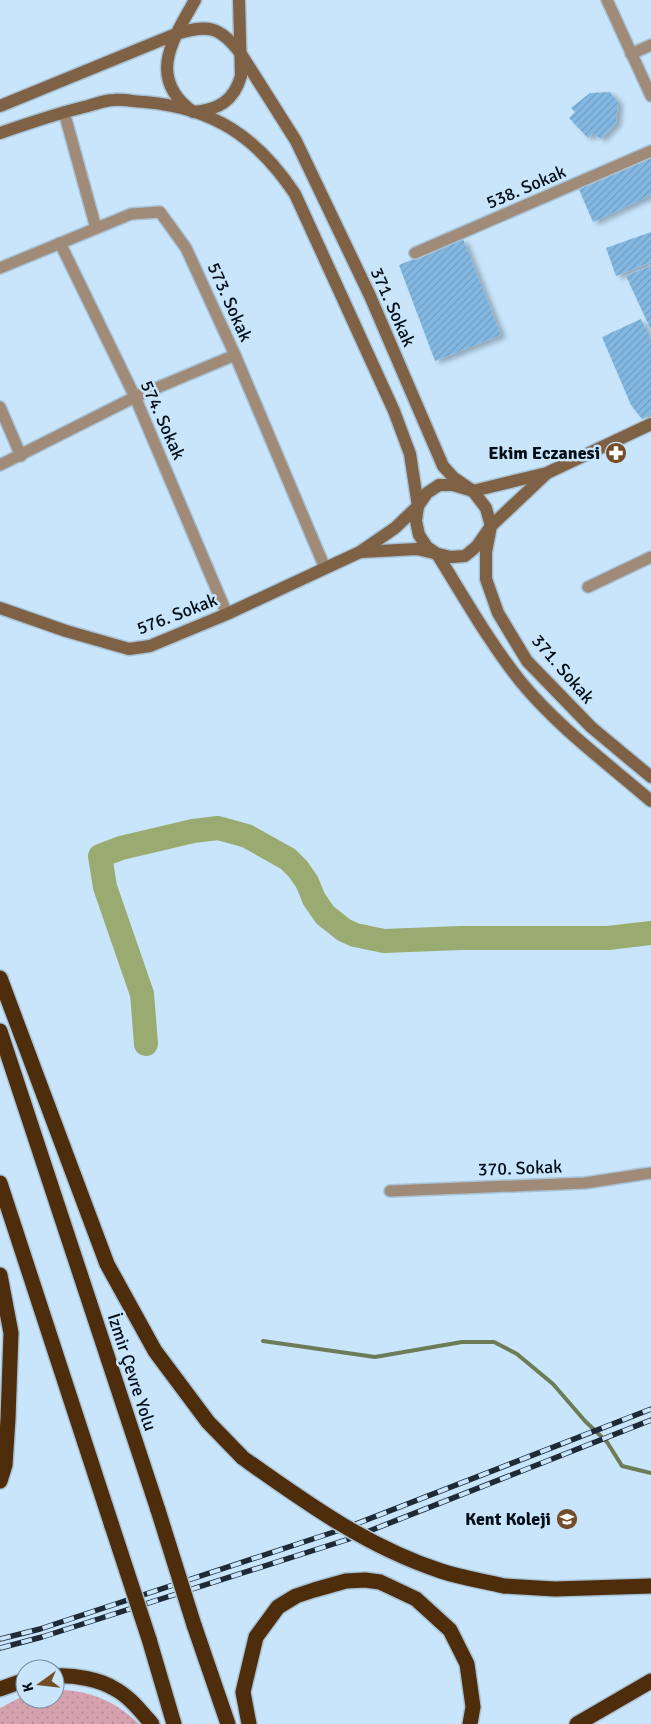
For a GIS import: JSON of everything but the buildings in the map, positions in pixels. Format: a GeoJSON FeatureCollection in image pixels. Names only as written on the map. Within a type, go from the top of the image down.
{"type":"FeatureCollection","features":[{"type":"Feature","properties":{"kind":"highway"},"geometry":{"type":"LineString","coordinates":[[0,978],[107,1264],[154,1351],[208,1422],[243,1458],[310,1506],[369,1541],[441,1571],[504,1586],[555,1589],[651,1586]]}},
{"type":"Feature","properties":{"kind":"highway","name":"İzmir Çevre Yolu"},"geometry":{"type":"LineString","coordinates":[[0,1032],[228,1724]]}},
{"type":"Feature","properties":{"kind":"highway"},"geometry":{"type":"LineString","coordinates":[[0,1183],[149,1639],[174,1724]]}},
{"type":"Feature","properties":{"kind":"highway"},"geometry":{"type":"LineString","coordinates":[[0,1275],[11,1333],[8,1419],[4,1465],[0,1481]]}},
{"type":"Feature","properties":{"kind":"highway"},"geometry":{"type":"LineString","coordinates":[[249,1724],[243,1692],[256,1638],[278,1607],[296,1596],[314,1590],[346,1581],[365,1580],[380,1582],[416,1599],[450,1630],[467,1664],[473,1707],[470,1724]]}},
{"type":"Feature","properties":{"kind":"highway"},"geometry":{"type":"LineString","coordinates":[[65,1676],[93,1681],[116,1689],[135,1705],[152,1724]]}},
{"type":"Feature","properties":{"kind":"highway"},"geometry":{"type":"LineString","coordinates":[[577,1724],[651,1681]]}},
{"type":"Feature","properties":{"kind":"highway"},"geometry":{"type":"LineString","coordinates":[[0,1689],[15,1684]]}},
{"type":"Feature","properties":{"kind":"main road"},"geometry":{"type":"LineString","coordinates":[[195,0],[170,45],[167,58],[167,70],[176,97],[193,112],[207,111],[225,102],[234,94],[241,76],[239,0]]}},
{"type":"Feature","properties":{"kind":"main road","name":"371. Sokak"},"geometry":{"type":"LineString","coordinates":[[0,106],[176,34],[193,29],[213,30],[223,34],[232,42],[296,141],[370,296],[442,466],[454,478],[473,491],[486,508],[491,526],[486,552],[486,579],[498,614],[527,661],[591,727],[651,777]]}},
{"type":"Feature","properties":{"kind":"main road","name":"371. Sokak"},"geometry":{"type":"LineString","coordinates":[[0,133],[64,112],[114,100],[162,104],[193,112],[227,125],[245,138],[281,172],[296,194],[394,411],[410,454],[418,506],[416,521],[419,535],[427,546],[437,554],[494,645],[522,683],[546,709],[651,801]]}},
{"type":"Feature","properties":{"kind":"main road"},"geometry":{"type":"LineString","coordinates":[[360,552],[395,528],[418,506],[427,493],[439,486],[454,485],[473,491],[547,473],[651,424]]}},
{"type":"Feature","properties":{"kind":"main road"},"geometry":{"type":"LineString","coordinates":[[360,552],[417,548],[452,557],[464,556],[477,546],[491,526],[547,473]]}},
{"type":"Feature","properties":{"kind":"main road","name":"576. Sokak"},"geometry":{"type":"LineString","coordinates":[[0,608],[66,631],[129,649],[150,646],[227,614],[360,552]]}},
{"type":"Feature","properties":{"kind":"street"},"geometry":{"type":"LineString","coordinates":[[607,0],[651,96]]}},
{"type":"Feature","properties":{"kind":"street"},"geometry":{"type":"LineString","coordinates":[[631,54],[651,45]]}},
{"type":"Feature","properties":{"kind":"street"},"geometry":{"type":"LineString","coordinates":[[64,112],[96,228]]}},
{"type":"Feature","properties":{"kind":"street","name":"538. Sokak"},"geometry":{"type":"LineString","coordinates":[[416,253],[651,152]]}},
{"type":"Feature","properties":{"kind":"street","name":"573. Sokak"},"geometry":{"type":"LineString","coordinates":[[0,268],[131,214],[160,212],[186,248],[235,355],[325,568]]}},
{"type":"Feature","properties":{"kind":"street","name":"574. Sokak"},"geometry":{"type":"LineString","coordinates":[[60,243],[135,397],[227,614]]}},
{"type":"Feature","properties":{"kind":"street"},"geometry":{"type":"LineString","coordinates":[[0,466],[135,397],[235,355]]}},
{"type":"Feature","properties":{"kind":"street"},"geometry":{"type":"LineString","coordinates":[[0,407],[21,456]]}},
{"type":"Feature","properties":{"kind":"street"},"geometry":{"type":"LineString","coordinates":[[588,587],[651,557]]}},
{"type":"Feature","properties":{"kind":"street","name":"370. Sokak"},"geometry":{"type":"LineString","coordinates":[[390,1191],[585,1183],[651,1173]]}},
{"type":"Feature","properties":{"kind":"shaded area"},"geometry":{"type":"Polygon","coordinates":[[[65,1690],[67,1690],[90,1694],[111,1703],[139,1724],[0,1724],[0,1708],[15,1700],[15,1709],[65,1709],[65,1690]]]}},
{"type":"Feature","properties":{"kind":"waterway"},"geometry":{"type":"LineString","coordinates":[[146,1044],[142,994],[105,887],[100,856],[121,848],[193,831],[218,828],[247,836],[288,859],[307,882],[314,899],[325,915],[344,930],[355,935],[384,941],[461,938],[608,938],[651,933]]}},
{"type":"Feature","properties":{"kind":"waterway"},"geometry":{"type":"LineString","coordinates":[[263,1341],[375,1357],[462,1342],[494,1342],[517,1354],[553,1384],[585,1421],[607,1442],[622,1466],[651,1473]]}},
{"type":"Feature","properties":{"kind":"railway"},"geometry":{"type":"LineString","coordinates":[[0,1639],[40,1629],[343,1529],[651,1409]]}},
{"type":"Feature","properties":{"kind":"railway"},"geometry":{"type":"LineString","coordinates":[[0,1648],[42,1637],[349,1539],[651,1420]]}},
{"type":"Feature","properties":{"kind":"place","name":"Ekim Eczanesi"},"geometry":{"type":"Point","coordinates":[616,453]}},
{"type":"Feature","properties":{"kind":"place","name":"Kent Koleji"},"geometry":{"type":"Point","coordinates":[567,1519]}}]}
